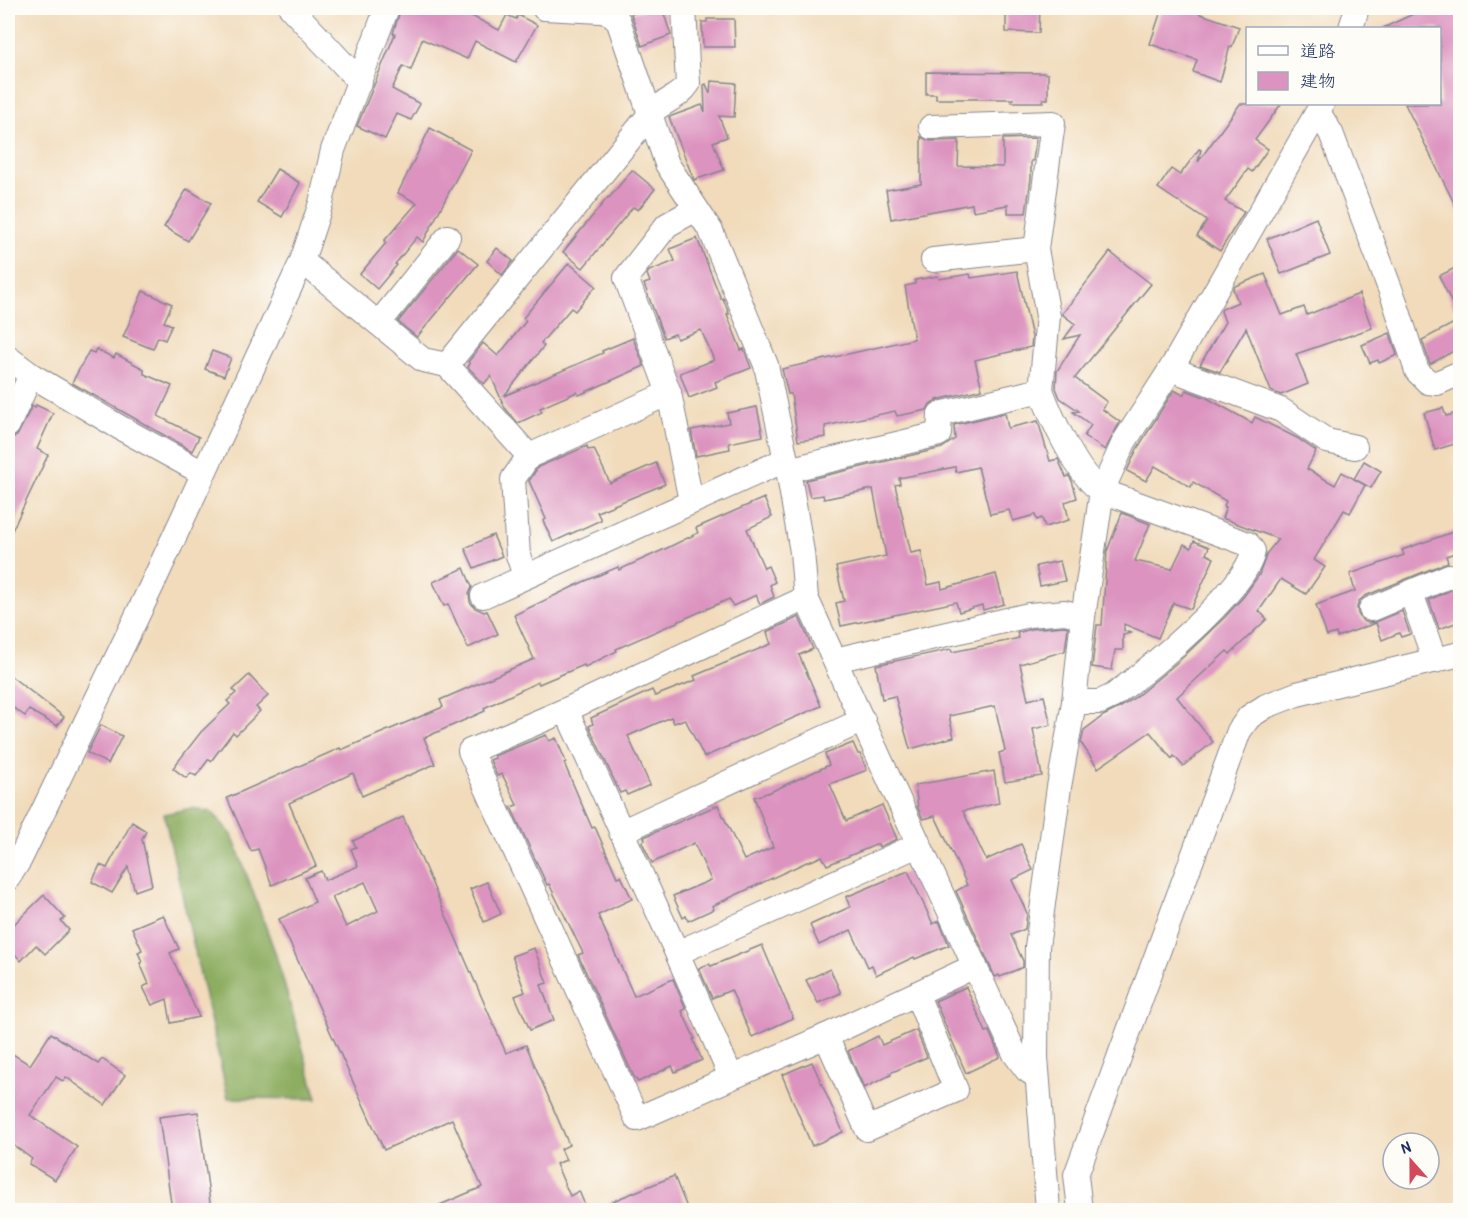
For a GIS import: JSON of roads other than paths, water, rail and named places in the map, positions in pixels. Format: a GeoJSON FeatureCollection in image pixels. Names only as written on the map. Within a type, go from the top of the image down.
{"type":"FeatureCollection","features":[{"type":"Feature","properties":{"kind":"street"},"geometry":{"type":"LineString","coordinates":[[291,8],[360,82]]}},
{"type":"Feature","properties":{"kind":"street"},"geometry":{"type":"LineString","coordinates":[[12,862],[151,587],[302,261],[321,203],[333,150],[387,8]]}},
{"type":"Feature","properties":{"kind":"street"},"geometry":{"type":"LineString","coordinates":[[544,8],[601,11],[610,13],[618,20],[667,164],[711,231],[766,365],[802,552],[806,598],[1015,1054],[1037,1077]]}},
{"type":"Feature","properties":{"kind":"street"},"geometry":{"type":"LineString","coordinates":[[447,365],[651,113],[659,105],[682,93],[688,84],[684,8]]}},
{"type":"Feature","properties":{"kind":"street"},"geometry":{"type":"LineString","coordinates":[[1351,27],[1357,8]]}},
{"type":"Feature","properties":{"kind":"street"},"geometry":{"type":"LineString","coordinates":[[1048,1210],[1037,1077],[1037,947],[1059,787],[1074,702],[1083,617],[1102,491],[1124,441],[1171,369],[1320,108]]}},
{"type":"Feature","properties":{"kind":"street"},"geometry":{"type":"LineString","coordinates":[[1320,108],[1395,302],[1417,371],[1428,382],[1437,383],[1461,373]]}},
{"type":"Feature","properties":{"kind":"street"},"geometry":{"type":"LineString","coordinates":[[931,127],[1053,123],[1036,249],[1048,316],[1041,390],[1054,425],[1091,485],[1248,544],[1254,552],[1245,573],[1200,623],[1127,686],[1100,702],[1074,702]]}},
{"type":"Feature","properties":{"kind":"street"},"geometry":{"type":"LineString","coordinates":[[691,501],[669,393],[626,278],[667,225],[696,209]]}},
{"type":"Feature","properties":{"kind":"street"},"geometry":{"type":"LineString","coordinates":[[379,323],[448,237]]}},
{"type":"Feature","properties":{"kind":"street"},"geometry":{"type":"LineString","coordinates":[[933,260],[1036,249]]}},
{"type":"Feature","properties":{"kind":"street"},"geometry":{"type":"LineString","coordinates":[[302,261],[423,360],[447,365],[529,456]]}},
{"type":"Feature","properties":{"kind":"street"},"geometry":{"type":"LineString","coordinates":[[8,358],[31,375],[119,427],[203,473]]}},
{"type":"Feature","properties":{"kind":"street"},"geometry":{"type":"LineString","coordinates":[[1171,369],[1281,410],[1327,441],[1354,447]]}},
{"type":"Feature","properties":{"kind":"street"},"geometry":{"type":"LineString","coordinates":[[8,425],[31,375]]}},
{"type":"Feature","properties":{"kind":"street"},"geometry":{"type":"LineString","coordinates":[[483,596],[691,501],[787,465],[939,434],[940,414],[1041,390]]}},
{"type":"Feature","properties":{"kind":"street"},"geometry":{"type":"LineString","coordinates":[[525,576],[518,555],[513,479],[529,456],[669,393]]}},
{"type":"Feature","properties":{"kind":"street"},"geometry":{"type":"LineString","coordinates":[[1371,609],[1449,576]]}},
{"type":"Feature","properties":{"kind":"street"},"geometry":{"type":"LineString","coordinates":[[1411,593],[1434,661]]}},
{"type":"Feature","properties":{"kind":"street"},"geometry":{"type":"LineString","coordinates":[[806,598],[566,710],[470,752],[637,1119],[826,1036],[975,966]]}},
{"type":"Feature","properties":{"kind":"street"},"geometry":{"type":"LineString","coordinates":[[835,660],[1029,615],[1065,612],[1083,617]]}},
{"type":"Feature","properties":{"kind":"street"},"geometry":{"type":"LineString","coordinates":[[1080,1210],[1076,1175],[1239,731],[1249,717],[1266,706],[1297,694],[1461,654]]}},
{"type":"Feature","properties":{"kind":"street"},"geometry":{"type":"LineString","coordinates":[[566,710],[731,1077]]}},
{"type":"Feature","properties":{"kind":"street"},"geometry":{"type":"LineString","coordinates":[[621,832],[863,720]]}},
{"type":"Feature","properties":{"kind":"street"},"geometry":{"type":"LineString","coordinates":[[677,953],[918,845]]}},
{"type":"Feature","properties":{"kind":"street"},"geometry":{"type":"LineString","coordinates":[[826,1036],[867,1130],[956,1090],[916,994]]}},
{"type":"Feature","properties":{"kind":"street"},"geometry":{"type":"LineString","coordinates":[[1046,1177],[1076,1175]]}}]}
